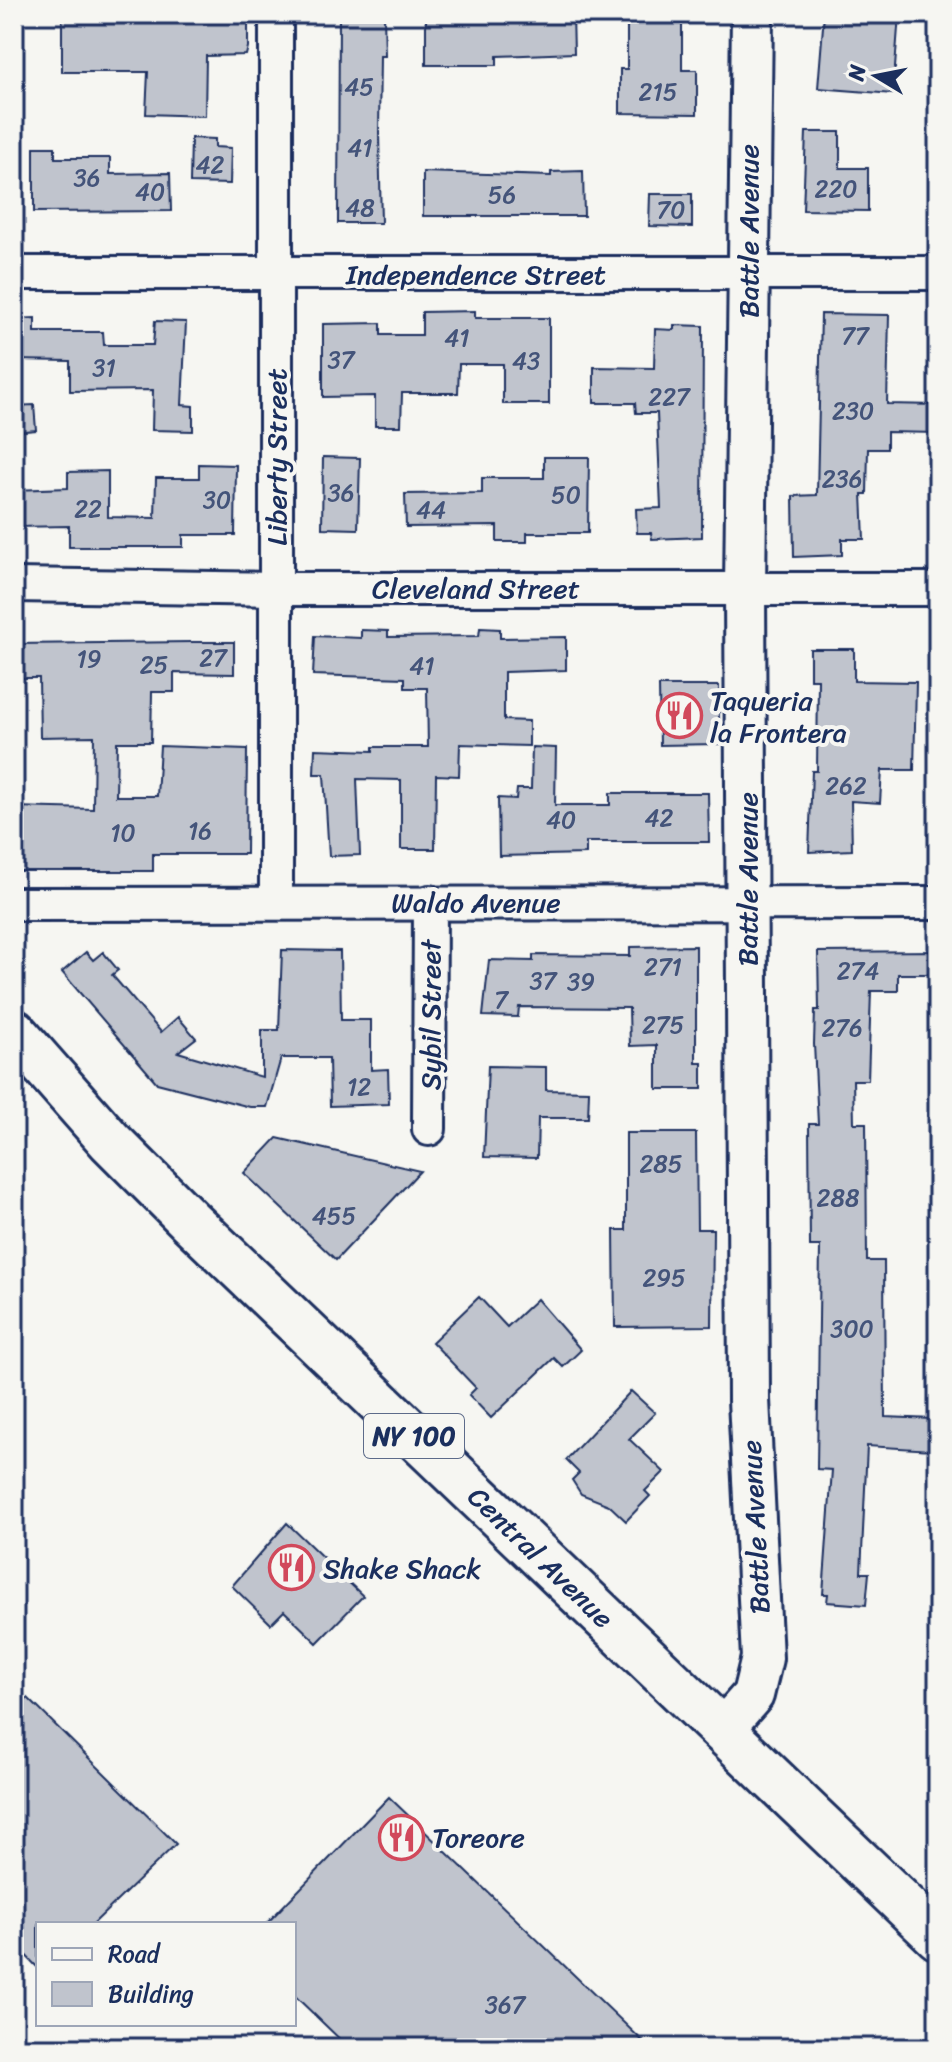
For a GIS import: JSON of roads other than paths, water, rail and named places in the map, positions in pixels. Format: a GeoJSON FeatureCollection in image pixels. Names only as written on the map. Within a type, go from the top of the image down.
{"type":"FeatureCollection","features":[{"type":"Feature","properties":{"kind":"main road","name":"Central Avenue"},"geometry":{"type":"LineString","coordinates":[[14,1032],[110,1141],[190,1221],[938,1937]]}},
{"type":"Feature","properties":{"kind":"street","name":"Liberty Street"},"geometry":{"type":"LineString","coordinates":[[276,14],[276,901]]}},
{"type":"Feature","properties":{"kind":"street","name":"Battle Avenue"},"geometry":{"type":"LineString","coordinates":[[722,1730],[753,1695],[762,1658],[749,1400],[745,587],[752,14]]}},
{"type":"Feature","properties":{"kind":"street","name":"Independence Street"},"geometry":{"type":"LineString","coordinates":[[14,273],[938,273]]}},
{"type":"Feature","properties":{"kind":"street","name":"Cleveland Street"},"geometry":{"type":"LineString","coordinates":[[14,585],[276,589],[938,589]]}},
{"type":"Feature","properties":{"kind":"street","name":"Waldo Avenue"},"geometry":{"type":"LineString","coordinates":[[14,904],[276,901],[938,903]]}},
{"type":"Feature","properties":{"kind":"street","name":"Sybil Street"},"geometry":{"type":"LineString","coordinates":[[429,1129],[430,902]]}},
{"type":"Feature","properties":{"kind":"place","name":"Taqueria la Frontera"},"geometry":{"type":"Point","coordinates":[679,716]}},
{"type":"Feature","properties":{"kind":"place","name":"Shake Shack"},"geometry":{"type":"Point","coordinates":[292,1568]}},
{"type":"Feature","properties":{"kind":"place","name":"Toreore"},"geometry":{"type":"Point","coordinates":[401,1837]}}]}
